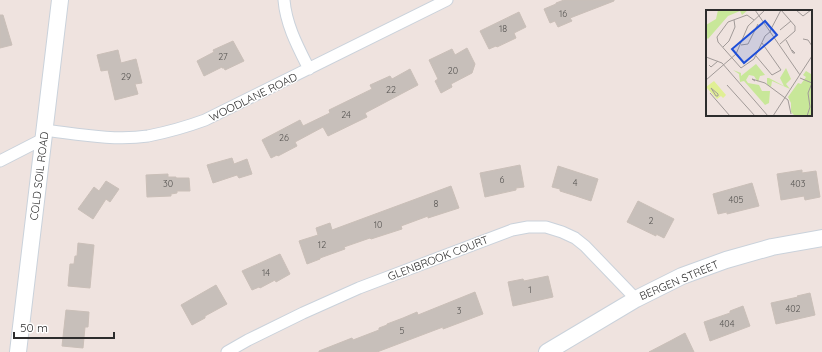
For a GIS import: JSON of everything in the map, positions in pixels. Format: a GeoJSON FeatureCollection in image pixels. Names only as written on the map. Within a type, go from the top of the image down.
{"type":"FeatureCollection","features":[{"type":"Feature","properties":{"kind":"street","name":"COLD SOIL ROAD"},"geometry":{"type":"LineString","coordinates":[[18,352],[60,0]]}},
{"type":"Feature","properties":{"kind":"street"},"geometry":{"type":"LineString","coordinates":[[284,0],[289,28],[309,69]]}},
{"type":"Feature","properties":{"kind":"street","name":"WOODLANE ROAD"},"geometry":{"type":"LineString","coordinates":[[43,134],[119,138],[147,136],[178,130],[205,120],[447,0]]}},
{"type":"Feature","properties":{"kind":"street"},"geometry":{"type":"LineString","coordinates":[[0,161],[43,134]]}},
{"type":"Feature","properties":{"kind":"street","name":"GLENBROOK COURT"},"geometry":{"type":"LineString","coordinates":[[227,352],[303,313],[359,288],[512,230],[528,227],[546,227],[574,238],[585,246],[636,299]]}},
{"type":"Feature","properties":{"kind":"street","name":"BERGEN STREET"},"geometry":{"type":"LineString","coordinates":[[547,352],[636,299],[682,276],[726,260],[772,247],[822,238]]}},
{"type":"Feature","properties":{"kind":"building"},"geometry":{"type":"Polygon","coordinates":[[[564,0],[614,1],[570,18],[572,21],[558,27],[555,21],[550,23],[544,9],[564,0]]]}},
{"type":"Feature","properties":{"kind":"building"},"geometry":{"type":"Polygon","coordinates":[[[519,12],[526,27],[514,33],[516,38],[489,49],[480,31],[519,12]]]}},
{"type":"Feature","properties":{"kind":"building"},"geometry":{"type":"Polygon","coordinates":[[[0,15],[3,15],[12,45],[0,48],[0,15]]]}},
{"type":"Feature","properties":{"kind":"building"},"geometry":{"type":"Polygon","coordinates":[[[233,41],[244,61],[225,70],[222,67],[204,76],[197,61],[214,52],[213,50],[233,41]]]}},
{"type":"Feature","properties":{"kind":"building"},"geometry":{"type":"Polygon","coordinates":[[[467,48],[475,64],[472,73],[451,84],[452,87],[441,93],[435,81],[438,79],[429,60],[452,49],[455,55],[467,48]]]}},
{"type":"Feature","properties":{"kind":"building"},"geometry":{"type":"Polygon","coordinates":[[[118,50],[121,63],[136,59],[142,83],[135,84],[138,94],[115,100],[108,70],[101,71],[97,55],[118,50]]]}},
{"type":"Feature","properties":{"kind":"building"},"geometry":{"type":"Polygon","coordinates":[[[410,69],[418,85],[365,113],[367,117],[328,136],[323,127],[295,142],[297,146],[271,158],[262,140],[300,120],[303,126],[330,113],[329,110],[372,89],[370,85],[390,76],[392,79],[410,69]]]}},
{"type":"Feature","properties":{"kind":"building"},"geometry":{"type":"Polygon","coordinates":[[[232,158],[234,164],[247,159],[252,174],[239,178],[237,175],[213,183],[207,165],[232,158]]]}},
{"type":"Feature","properties":{"kind":"building"},"geometry":{"type":"Polygon","coordinates":[[[520,165],[524,187],[485,197],[480,173],[520,165]]]}},
{"type":"Feature","properties":{"kind":"building"},"geometry":{"type":"Polygon","coordinates":[[[558,166],[598,179],[591,201],[552,187],[558,166]]]}},
{"type":"Feature","properties":{"kind":"building"},"geometry":{"type":"Polygon","coordinates":[[[802,170],[802,173],[816,171],[820,197],[805,200],[804,196],[781,200],[777,174],[802,170]]]}},
{"type":"Feature","properties":{"kind":"building"},"geometry":{"type":"Polygon","coordinates":[[[168,174],[168,177],[189,178],[190,191],[177,191],[177,193],[171,194],[171,196],[147,197],[146,175],[168,174]]]}},
{"type":"Feature","properties":{"kind":"building"},"geometry":{"type":"Polygon","coordinates":[[[106,181],[119,189],[110,202],[106,199],[93,219],[78,209],[94,187],[99,191],[106,181]]]}},
{"type":"Feature","properties":{"kind":"building"},"geometry":{"type":"Polygon","coordinates":[[[752,183],[759,206],[727,214],[727,212],[718,214],[713,194],[752,183]]]}},
{"type":"Feature","properties":{"kind":"building"},"geometry":{"type":"Polygon","coordinates":[[[451,186],[459,208],[428,218],[428,216],[401,226],[402,229],[344,247],[345,249],[307,264],[299,241],[318,235],[316,228],[330,223],[332,230],[451,186]]]}},
{"type":"Feature","properties":{"kind":"building"},"geometry":{"type":"Polygon","coordinates":[[[638,201],[674,219],[664,238],[656,234],[656,236],[627,222],[638,201]]]}},
{"type":"Feature","properties":{"kind":"building"},"geometry":{"type":"Polygon","coordinates":[[[78,243],[94,245],[90,288],[68,286],[70,264],[74,264],[75,256],[77,256],[78,243]]]}},
{"type":"Feature","properties":{"kind":"building"},"geometry":{"type":"Polygon","coordinates":[[[280,254],[290,274],[276,282],[275,280],[260,288],[259,287],[252,290],[242,271],[280,254]]]}},
{"type":"Feature","properties":{"kind":"building"},"geometry":{"type":"Polygon","coordinates":[[[548,276],[553,297],[513,306],[508,282],[523,279],[524,281],[548,276]]]}},
{"type":"Feature","properties":{"kind":"building"},"geometry":{"type":"Polygon","coordinates":[[[216,285],[227,304],[192,325],[181,305],[216,285]]]}},
{"type":"Feature","properties":{"kind":"building"},"geometry":{"type":"Polygon","coordinates":[[[475,292],[483,314],[443,329],[443,327],[377,352],[319,352],[352,338],[353,340],[379,330],[379,328],[387,324],[417,312],[418,315],[475,292]]]}},
{"type":"Feature","properties":{"kind":"building"},"geometry":{"type":"Polygon","coordinates":[[[810,293],[815,315],[776,324],[771,303],[810,293]]]}},
{"type":"Feature","properties":{"kind":"building"},"geometry":{"type":"Polygon","coordinates":[[[743,306],[750,326],[710,341],[704,322],[730,313],[730,311],[743,306]]]}},
{"type":"Feature","properties":{"kind":"building"},"geometry":{"type":"Polygon","coordinates":[[[66,310],[89,312],[88,327],[85,327],[83,348],[62,346],[66,310]]]}},
{"type":"Feature","properties":{"kind":"building"},"geometry":{"type":"Polygon","coordinates":[[[685,333],[694,352],[649,352],[672,340],[685,333]]]}}]}
